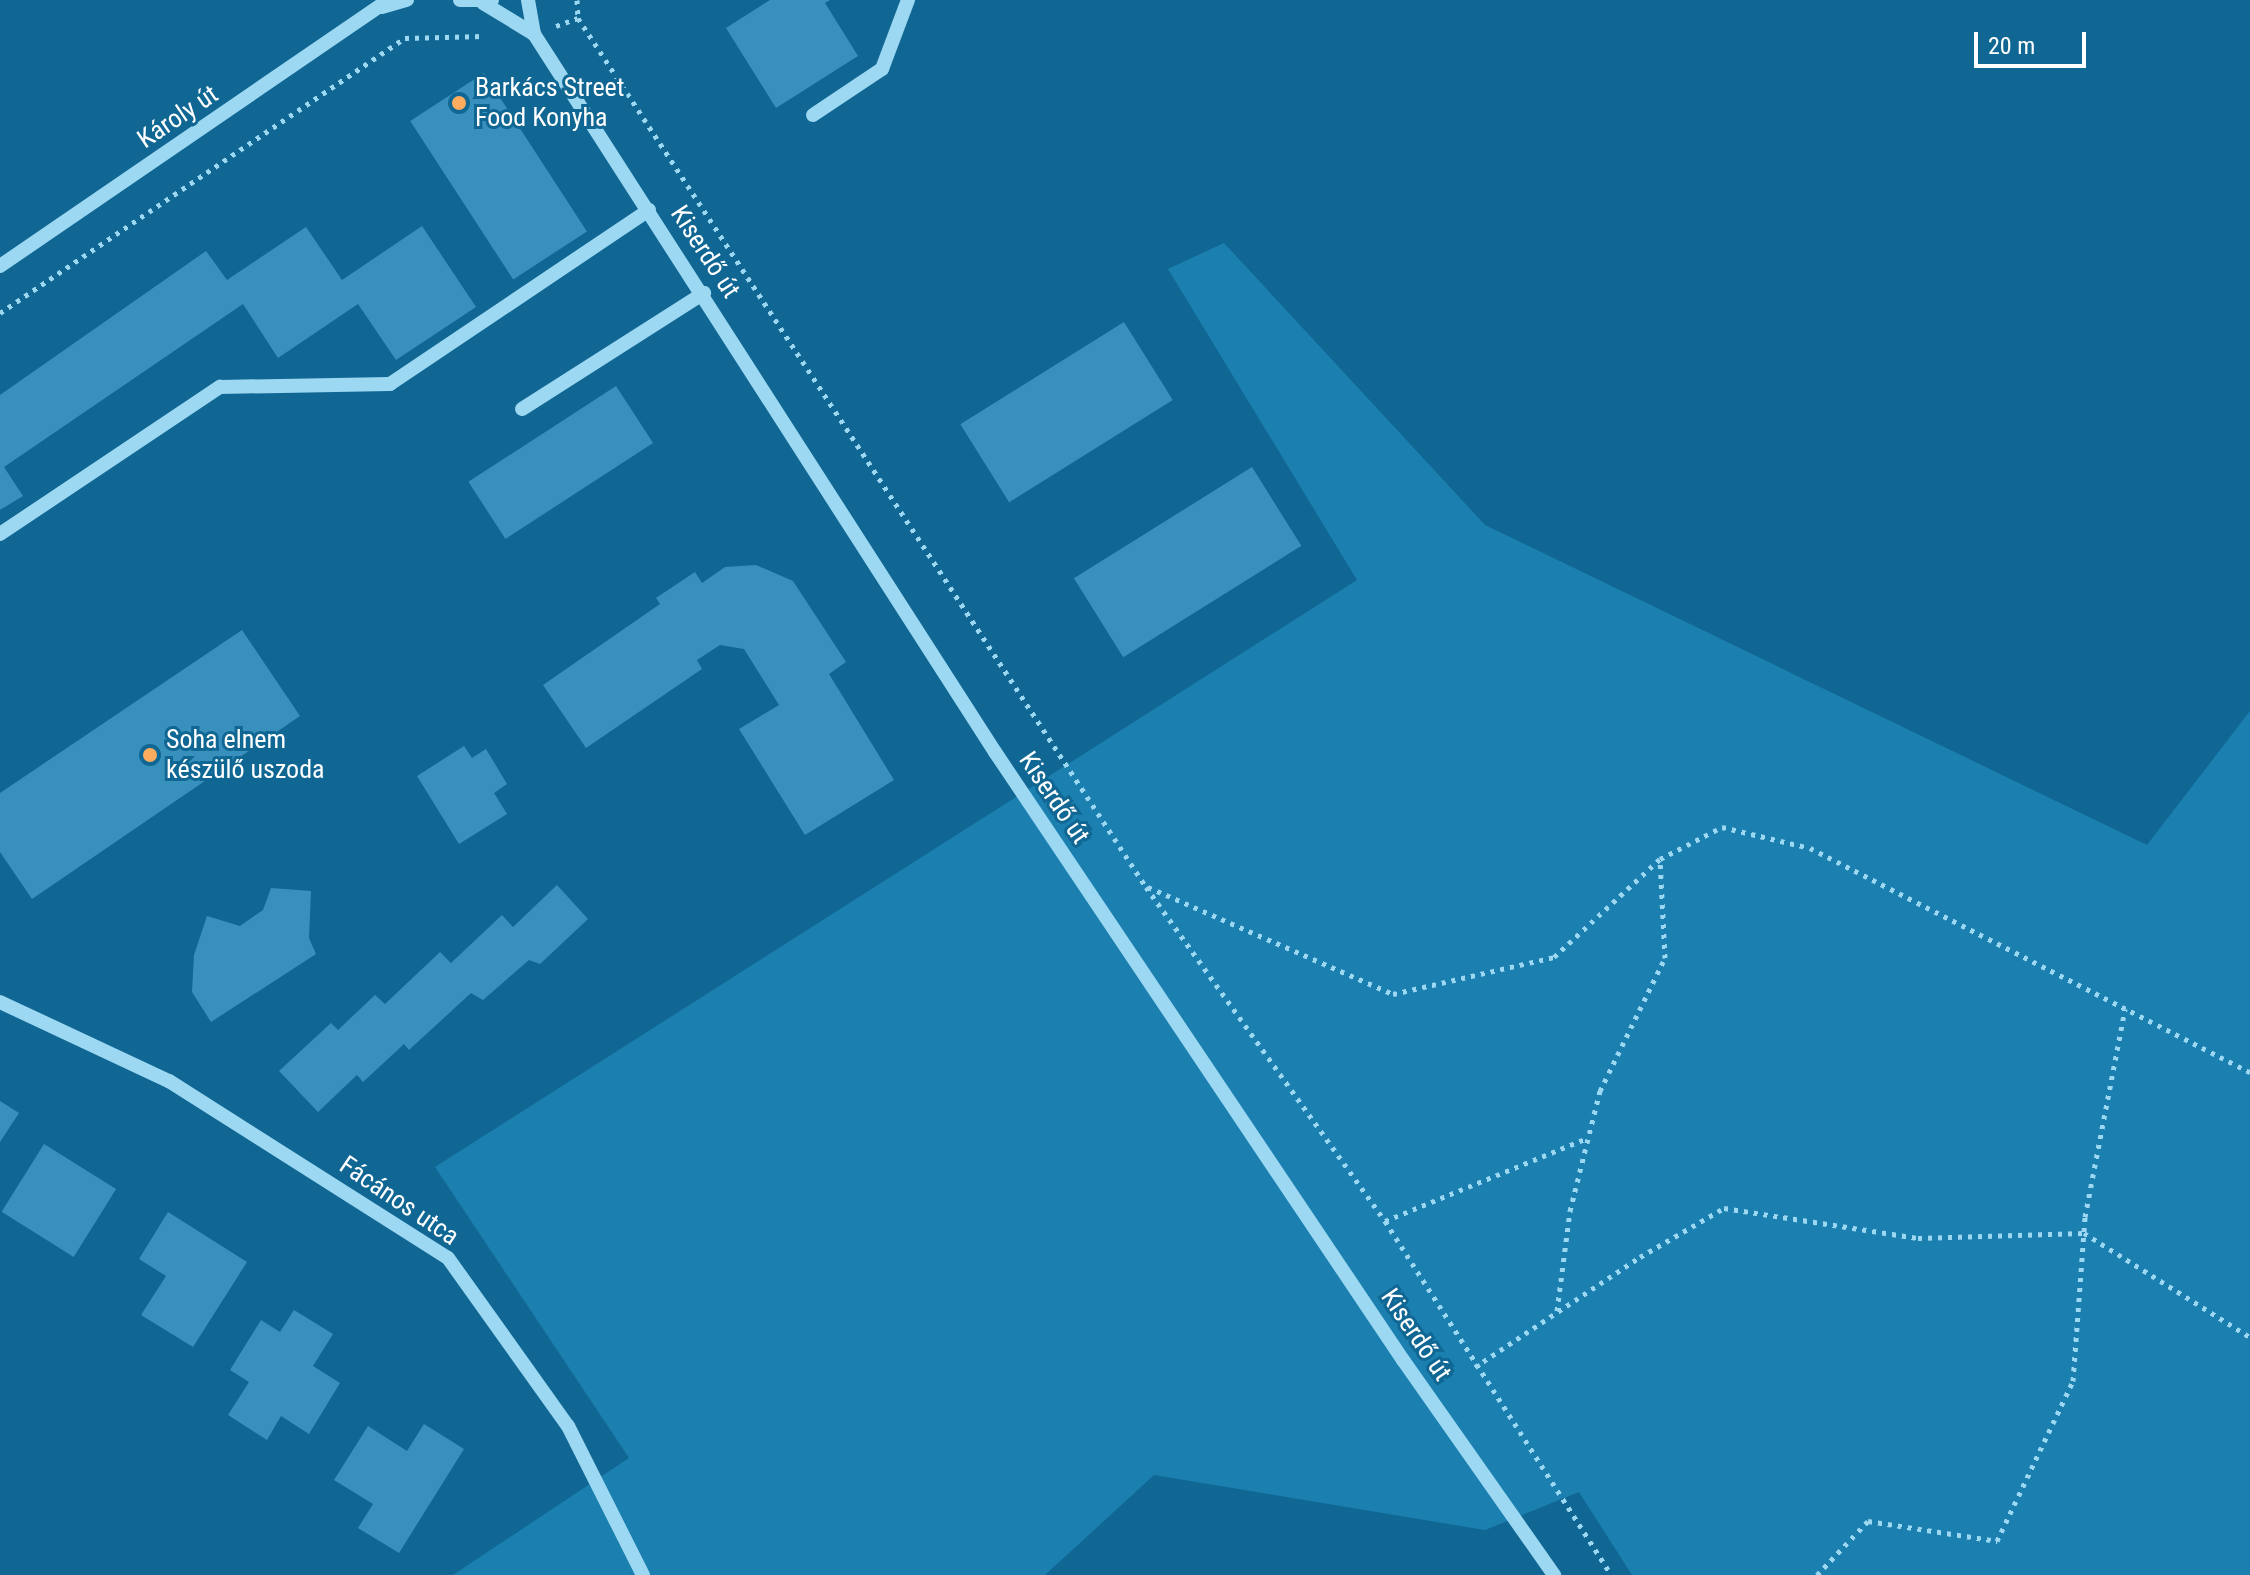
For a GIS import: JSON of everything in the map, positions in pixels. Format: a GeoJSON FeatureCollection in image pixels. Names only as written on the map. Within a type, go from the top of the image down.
{"type":"FeatureCollection","features":[{"type":"Feature","properties":{"kind":"street","name":"Károly út"},"geometry":{"type":"LineString","coordinates":[[0,266],[385,3],[407,0]]}},
{"type":"Feature","properties":{"kind":"street","name":"Kiserdő út"},"geometry":{"type":"LineString","coordinates":[[528,0],[534,34]]}},
{"type":"Feature","properties":{"kind":"street"},"geometry":{"type":"LineString","coordinates":[[813,115],[882,69],[908,0]]}},
{"type":"Feature","properties":{"kind":"street"},"geometry":{"type":"LineString","coordinates":[[458,1],[488,1]]}},
{"type":"Feature","properties":{"kind":"street","name":"Kiserdő út"},"geometry":{"type":"LineString","coordinates":[[488,1],[534,34],[704,293],[995,752],[1403,1360],[1554,1575]]}},
{"type":"Feature","properties":{"kind":"street"},"geometry":{"type":"LineString","coordinates":[[0,534],[220,387],[390,384],[649,210]]}},
{"type":"Feature","properties":{"kind":"street"},"geometry":{"type":"LineString","coordinates":[[522,409],[704,293]]}},
{"type":"Feature","properties":{"kind":"street","name":"Fácános utca"},"geometry":{"type":"LineString","coordinates":[[0,1002],[169,1081],[448,1258],[568,1426],[643,1575]]}},
{"type":"Feature","properties":{"kind":"path"},"geometry":{"type":"LineString","coordinates":[[577,0],[578,18],[1146,887],[1385,1221],[1475,1367],[1611,1575]]}},
{"type":"Feature","properties":{"kind":"path"},"geometry":{"type":"LineString","coordinates":[[0,313],[405,38],[534,34],[578,18]]}},
{"type":"Feature","properties":{"kind":"path"},"geometry":{"type":"LineString","coordinates":[[1146,887],[1217,922],[1393,994],[1554,957],[1660,859],[1722,827],[1810,848],[2250,1072]]}},
{"type":"Feature","properties":{"kind":"path"},"geometry":{"type":"LineString","coordinates":[[1557,1311],[1570,1211],[1600,1091],[1665,958],[1660,859]]}},
{"type":"Feature","properties":{"kind":"path"},"geometry":{"type":"LineString","coordinates":[[1817,1575],[1868,1521],[1997,1541],[2073,1381],[2084,1233],[2125,1009]]}},
{"type":"Feature","properties":{"kind":"path"},"geometry":{"type":"LineString","coordinates":[[1385,1221],[1588,1138]]}},
{"type":"Feature","properties":{"kind":"path"},"geometry":{"type":"LineString","coordinates":[[1475,1367],[1557,1311],[1724,1208],[1918,1238],[2084,1233],[2250,1337]]}},
{"type":"Feature","properties":{"kind":"shaded area"},"geometry":{"type":"Polygon","coordinates":[[[1224,243],[1485,525],[2147,845],[2250,711],[2250,1575],[1632,1575],[1579,1492],[1485,1530],[1154,1475],[1045,1575],[453,1575],[629,1458],[435,1167],[1357,580],[1168,269],[1224,243]]]}},
{"type":"Feature","properties":{"kind":"building"},"geometry":{"type":"Polygon","coordinates":[[[770,0],[830,0],[825,3],[858,56],[776,108],[726,28],[770,0]]]}},
{"type":"Feature","properties":{"kind":"building"},"geometry":{"type":"Polygon","coordinates":[[[484,73],[587,232],[513,279],[410,121],[484,73]]]}},
{"type":"Feature","properties":{"kind":"building"},"geometry":{"type":"Polygon","coordinates":[[[422,226],[476,307],[396,360],[358,304],[278,358],[243,304],[4,467],[23,496],[0,510],[0,395],[206,251],[227,280],[306,227],[342,280],[422,226]]]}},
{"type":"Feature","properties":{"kind":"building"},"geometry":{"type":"Polygon","coordinates":[[[1124,322],[1173,400],[1009,502],[960,424],[1124,322]]]}},
{"type":"Feature","properties":{"kind":"building"},"geometry":{"type":"Polygon","coordinates":[[[616,386],[653,443],[505,539],[468,482],[616,386]]]}},
{"type":"Feature","properties":{"kind":"building"},"geometry":{"type":"Polygon","coordinates":[[[1252,467],[1301,546],[1123,657],[1074,578],[1252,467]]]}},
{"type":"Feature","properties":{"kind":"building"},"geometry":{"type":"Polygon","coordinates":[[[756,565],[793,581],[846,662],[829,674],[894,780],[805,835],[739,729],[779,705],[744,649],[720,645],[697,660],[702,669],[586,748],[543,685],[660,604],[656,598],[695,572],[702,583],[725,567],[756,565]]]}},
{"type":"Feature","properties":{"kind":"building","name":"Soha elnem készülő uszoda"},"geometry":{"type":"Polygon","coordinates":[[[242,630],[300,716],[32,899],[0,852],[0,793],[242,630]]]}},
{"type":"Feature","properties":{"kind":"building"},"geometry":{"type":"Polygon","coordinates":[[[464,746],[472,758],[486,749],[507,784],[494,793],[507,814],[459,844],[417,776],[464,746]]]}},
{"type":"Feature","properties":{"kind":"building"},"geometry":{"type":"Polygon","coordinates":[[[557,885],[588,919],[540,964],[529,960],[483,1000],[471,993],[409,1050],[404,1044],[363,1082],[357,1075],[318,1112],[279,1071],[331,1023],[338,1030],[375,995],[385,1004],[440,952],[451,963],[502,915],[513,927],[557,885]]]}},
{"type":"Feature","properties":{"kind":"building"},"geometry":{"type":"Polygon","coordinates":[[[271,888],[311,891],[309,938],[316,954],[211,1022],[192,992],[194,955],[207,916],[240,926],[263,910],[271,888]]]}},
{"type":"Feature","properties":{"kind":"building"},"geometry":{"type":"Polygon","coordinates":[[[0,1101],[19,1113],[0,1142],[0,1101]]]}},
{"type":"Feature","properties":{"kind":"building"},"geometry":{"type":"Polygon","coordinates":[[[44,1144],[116,1189],[74,1257],[2,1212],[44,1144]]]}},
{"type":"Feature","properties":{"kind":"building"},"geometry":{"type":"Polygon","coordinates":[[[168,1212],[247,1262],[193,1347],[141,1315],[166,1276],[139,1259],[168,1212]]]}},
{"type":"Feature","properties":{"kind":"building"},"geometry":{"type":"Polygon","coordinates":[[[294,1310],[333,1334],[313,1366],[340,1383],[309,1434],[281,1416],[267,1440],[228,1415],[249,1382],[230,1370],[261,1320],[280,1332],[294,1310]]]}},
{"type":"Feature","properties":{"kind":"building"},"geometry":{"type":"Polygon","coordinates":[[[424,1424],[464,1449],[399,1553],[358,1528],[373,1504],[334,1480],[368,1426],[407,1451],[424,1424]]]}},
{"type":"Feature","properties":{"kind":"place","name":"Barkács Street Food Konyha"},"geometry":{"type":"Point","coordinates":[459,103]}},
{"type":"Feature","properties":{"kind":"place","name":"Soha elnem készülő uszoda"},"geometry":{"type":"Point","coordinates":[150,755]}}]}
